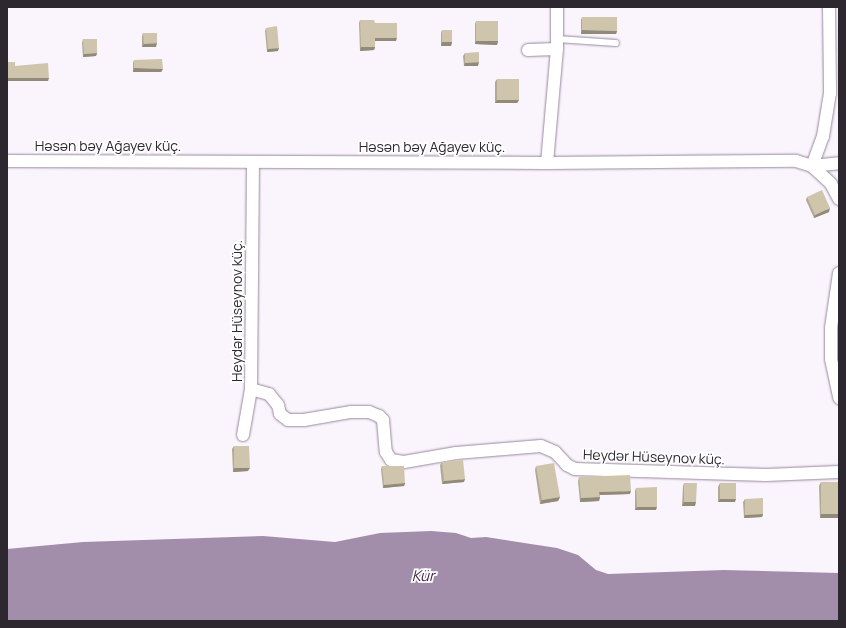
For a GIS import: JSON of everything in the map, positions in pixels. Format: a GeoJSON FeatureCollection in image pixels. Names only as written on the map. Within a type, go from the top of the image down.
{"type":"FeatureCollection","features":[{"type":"Feature","properties":{"kind":"street"},"geometry":{"type":"LineString","coordinates":[[547,163],[557,44],[557,7]]}},
{"type":"Feature","properties":{"kind":"street"},"geometry":{"type":"LineString","coordinates":[[828,7],[830,93],[823,136],[812,166],[839,163]]}},
{"type":"Feature","properties":{"kind":"street"},"geometry":{"type":"LineString","coordinates":[[528,50],[557,44]]}},
{"type":"Feature","properties":{"kind":"street","name":"Həsən bəy Ağayev küç."},"geometry":{"type":"LineString","coordinates":[[7,161],[547,163],[796,161],[812,166],[831,184],[839,199]]}},
{"type":"Feature","properties":{"kind":"street","name":"Heydər Hüseynov küç."},"geometry":{"type":"LineString","coordinates":[[253,162],[251,389],[269,394],[278,405],[280,414],[288,420],[304,420],[351,412],[369,412],[379,416],[382,420],[386,452],[392,460],[404,462],[456,453],[541,446],[555,452],[567,466],[575,469],[766,475],[839,472]]}},
{"type":"Feature","properties":{"kind":"street"},"geometry":{"type":"LineString","coordinates":[[839,272],[831,336],[831,359],[839,398]]}},
{"type":"Feature","properties":{"kind":"street"},"geometry":{"type":"LineString","coordinates":[[243,435],[251,389]]}},
{"type":"Feature","properties":{"kind":"lane"},"geometry":{"type":"LineString","coordinates":[[557,44],[616,43]]}},
{"type":"Feature","properties":{"kind":"water","name":"Kür"},"geometry":{"type":"Polygon","coordinates":[[[431,531],[456,533],[471,538],[486,537],[557,548],[578,555],[596,570],[608,574],[724,570],[839,573],[839,621],[7,621],[7,549],[83,542],[263,536],[335,542],[380,533],[431,531]]]}},
{"type":"Feature","properties":{"kind":"building"},"geometry":{"type":"Polygon","coordinates":[[[582,17],[617,17],[617,31],[582,30],[582,17]]]}},
{"type":"Feature","properties":{"kind":"building"},"geometry":{"type":"Polygon","coordinates":[[[360,20],[374,20],[375,23],[397,23],[397,38],[375,38],[375,47],[361,47],[360,20]]]}},
{"type":"Feature","properties":{"kind":"building"},"geometry":{"type":"Polygon","coordinates":[[[476,21],[498,21],[498,41],[476,41],[476,21]]]}},
{"type":"Feature","properties":{"kind":"building"},"geometry":{"type":"Polygon","coordinates":[[[277,26],[279,48],[268,49],[266,28],[277,26]]]}},
{"type":"Feature","properties":{"kind":"building"},"geometry":{"type":"Polygon","coordinates":[[[442,30],[452,30],[452,42],[442,42],[442,30]]]}},
{"type":"Feature","properties":{"kind":"building"},"geometry":{"type":"Polygon","coordinates":[[[143,33],[157,33],[157,43],[144,44],[143,33]]]}},
{"type":"Feature","properties":{"kind":"building"},"geometry":{"type":"Polygon","coordinates":[[[83,39],[97,39],[97,53],[84,54],[83,39]]]}},
{"type":"Feature","properties":{"kind":"building"},"geometry":{"type":"Polygon","coordinates":[[[479,52],[479,62],[465,63],[465,53],[479,52]]]}},
{"type":"Feature","properties":{"kind":"building"},"geometry":{"type":"Polygon","coordinates":[[[162,59],[163,69],[134,68],[134,60],[162,59]]]}},
{"type":"Feature","properties":{"kind":"building"},"geometry":{"type":"Polygon","coordinates":[[[7,62],[15,62],[15,66],[48,63],[49,78],[7,78],[7,62]]]}},
{"type":"Feature","properties":{"kind":"building"},"geometry":{"type":"Polygon","coordinates":[[[497,79],[519,79],[519,100],[497,100],[497,79]]]}},
{"type":"Feature","properties":{"kind":"building"},"geometry":{"type":"Polygon","coordinates":[[[822,190],[830,208],[815,215],[807,197],[822,190]]]}},
{"type":"Feature","properties":{"kind":"building"},"geometry":{"type":"Polygon","coordinates":[[[234,446],[249,446],[250,468],[234,468],[234,446]]]}},
{"type":"Feature","properties":{"kind":"building"},"geometry":{"type":"Polygon","coordinates":[[[463,460],[465,479],[444,481],[442,462],[463,460]]]}},
{"type":"Feature","properties":{"kind":"building"},"geometry":{"type":"Polygon","coordinates":[[[554,463],[560,497],[542,500],[536,466],[554,463]]]}},
{"type":"Feature","properties":{"kind":"building"},"geometry":{"type":"Polygon","coordinates":[[[382,466],[404,466],[405,483],[384,485],[382,466]]]}},
{"type":"Feature","properties":{"kind":"building"},"geometry":{"type":"Polygon","coordinates":[[[630,475],[631,491],[599,492],[600,497],[581,498],[579,477],[630,475]]]}},
{"type":"Feature","properties":{"kind":"building"},"geometry":{"type":"Polygon","coordinates":[[[821,482],[839,482],[839,514],[821,514],[821,482]]]}},
{"type":"Feature","properties":{"kind":"building"},"geometry":{"type":"Polygon","coordinates":[[[684,483],[697,483],[696,502],[684,502],[684,483]]]}},
{"type":"Feature","properties":{"kind":"building"},"geometry":{"type":"Polygon","coordinates":[[[720,483],[736,483],[736,499],[720,499],[720,483]]]}},
{"type":"Feature","properties":{"kind":"building"},"geometry":{"type":"Polygon","coordinates":[[[657,487],[657,507],[637,507],[636,488],[657,487]]]}},
{"type":"Feature","properties":{"kind":"building"},"geometry":{"type":"Polygon","coordinates":[[[763,498],[763,514],[745,515],[745,499],[763,498]]]}}]}
